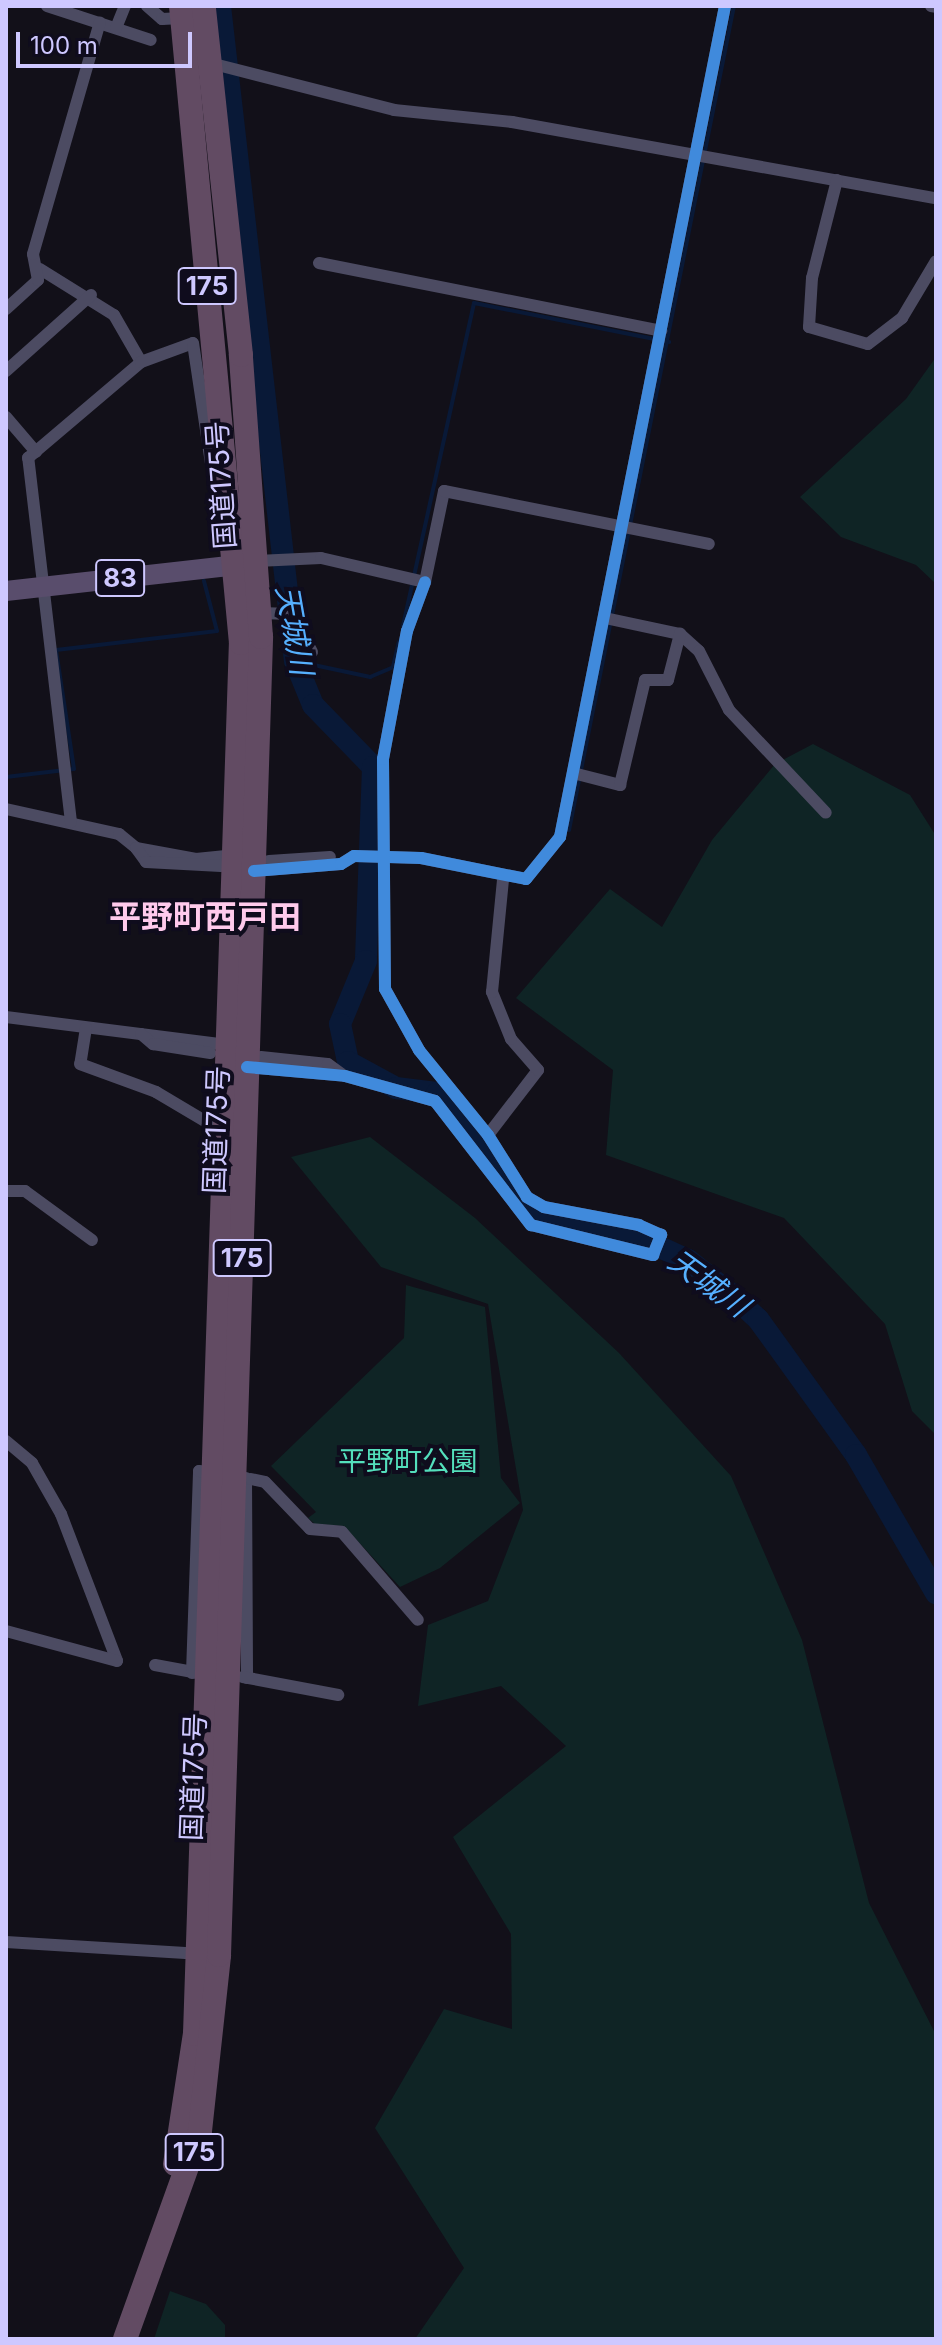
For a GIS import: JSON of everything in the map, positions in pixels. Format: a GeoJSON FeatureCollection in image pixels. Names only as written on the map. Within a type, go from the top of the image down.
{"type":"FeatureCollection","features":[{"type":"Feature","properties":{"kind":"highway","name":"国道175号"},"geometry":{"type":"LineString","coordinates":[[204,6],[246,564],[219,1049],[225,1133],[234,1476]]}},
{"type":"Feature","properties":{"kind":"highway","name":"国道175号"},"geometry":{"type":"LineString","coordinates":[[124,2339],[200,2131],[219,1675],[234,1476],[262,866],[260,613],[223,464],[181,12]]}},
{"type":"Feature","properties":{"kind":"main road","name":"83"},"geometry":{"type":"LineString","coordinates":[[6,591],[246,564]]}},
{"type":"Feature","properties":{"kind":"street"},"geometry":{"type":"LineString","coordinates":[[47,6],[151,40]]}},
{"type":"Feature","properties":{"kind":"street"},"geometry":{"type":"LineString","coordinates":[[116,28],[125,6]]}},
{"type":"Feature","properties":{"kind":"street"},"geometry":{"type":"LineString","coordinates":[[147,6],[162,19],[181,12]]}},
{"type":"Feature","properties":{"kind":"street"},"geometry":{"type":"LineString","coordinates":[[262,866],[341,864],[354,856],[421,858],[503,880],[526,879],[560,837],[725,6]]}},
{"type":"Feature","properties":{"kind":"street"},"geometry":{"type":"LineString","coordinates":[[6,309],[38,280],[40,269],[33,254],[100,22]]}},
{"type":"Feature","properties":{"kind":"street"},"geometry":{"type":"LineString","coordinates":[[210,63],[394,110],[697,153],[936,198]]}},
{"type":"Feature","properties":{"kind":"street"},"geometry":{"type":"LineString","coordinates":[[837,180],[812,278],[809,327],[868,344],[902,318],[936,261]]}},
{"type":"Feature","properties":{"kind":"street"},"geometry":{"type":"LineString","coordinates":[[319,263],[661,331]]}},
{"type":"Feature","properties":{"kind":"street"},"geometry":{"type":"LineString","coordinates":[[40,269],[91,295],[114,315],[141,362]]}},
{"type":"Feature","properties":{"kind":"street"},"geometry":{"type":"LineString","coordinates":[[6,371],[91,295]]}},
{"type":"Feature","properties":{"kind":"street"},"geometry":{"type":"LineString","coordinates":[[71,822],[28,458],[141,362],[193,343],[211,463],[223,464]]}},
{"type":"Feature","properties":{"kind":"street"},"geometry":{"type":"LineString","coordinates":[[6,417],[36,452]]}},
{"type":"Feature","properties":{"kind":"street"},"geometry":{"type":"LineString","coordinates":[[254,1062],[345,1076],[435,1101],[456,1122],[531,1225],[653,1255],[661,1235],[639,1225],[544,1207],[527,1197],[488,1135],[419,1050],[385,989],[381,857],[383,759],[407,631],[425,582],[444,491],[709,544]]}},
{"type":"Feature","properties":{"kind":"street"},"geometry":{"type":"LineString","coordinates":[[246,564],[321,558],[425,582]]}},
{"type":"Feature","properties":{"kind":"street"},"geometry":{"type":"LineString","coordinates":[[260,613],[292,614],[312,652]]}},
{"type":"Feature","properties":{"kind":"street"},"geometry":{"type":"LineString","coordinates":[[605,618],[680,634],[699,651],[729,710],[826,813]]}},
{"type":"Feature","properties":{"kind":"street"},"geometry":{"type":"LineString","coordinates":[[573,773],[620,785],[645,680],[668,680],[680,634]]}},
{"type":"Feature","properties":{"kind":"street"},"geometry":{"type":"LineString","coordinates":[[6,809],[119,834],[136,848],[146,862],[228,861]]}},
{"type":"Feature","properties":{"kind":"street"},"geometry":{"type":"LineString","coordinates":[[136,848],[196,859],[228,861]]}},
{"type":"Feature","properties":{"kind":"street"},"geometry":{"type":"LineString","coordinates":[[488,1135],[538,1070],[511,1039],[492,992],[503,880]]}},
{"type":"Feature","properties":{"kind":"street"},"geometry":{"type":"LineString","coordinates":[[6,1017],[138,1032],[219,1049]]}},
{"type":"Feature","properties":{"kind":"street"},"geometry":{"type":"LineString","coordinates":[[86,1028],[80,1064],[156,1092],[225,1133]]}},
{"type":"Feature","properties":{"kind":"street"},"geometry":{"type":"LineString","coordinates":[[138,1032],[153,1044],[219,1049]]}},
{"type":"Feature","properties":{"kind":"street"},"geometry":{"type":"LineString","coordinates":[[456,1122],[469,1111]]}},
{"type":"Feature","properties":{"kind":"street"},"geometry":{"type":"LineString","coordinates":[[6,1191],[25,1191],[92,1240]]}},
{"type":"Feature","properties":{"kind":"street"},"geometry":{"type":"LineString","coordinates":[[6,1441],[32,1463],[61,1514],[117,1661],[6,1631]]}},
{"type":"Feature","properties":{"kind":"street"},"geometry":{"type":"LineString","coordinates":[[219,1675],[199,1471],[265,1482],[310,1529],[342,1532],[418,1620]]}},
{"type":"Feature","properties":{"kind":"street"},"geometry":{"type":"LineString","coordinates":[[155,1665],[338,1695]]}},
{"type":"Feature","properties":{"kind":"street"},"geometry":{"type":"LineString","coordinates":[[6,1942],[208,1954]]}},
{"type":"Feature","properties":{"kind":"green space"},"geometry":{"type":"Polygon","coordinates":[[[936,357],[936,584],[916,565],[841,537],[800,497],[906,399],[936,357]]]}},
{"type":"Feature","properties":{"kind":"green space"},"geometry":{"type":"Polygon","coordinates":[[[813,744],[910,795],[936,836],[936,1435],[912,1411],[885,1324],[784,1218],[606,1155],[613,1070],[516,998],[610,889],[662,927],[712,840],[775,764],[813,744]]]}},
{"type":"Feature","properties":{"kind":"green space"},"geometry":{"type":"Polygon","coordinates":[[[370,1137],[475,1218],[619,1353],[731,1476],[802,1640],[869,1903],[936,2035],[934,2339],[415,2339],[464,2268],[375,2128],[444,2009],[512,2029],[511,1934],[453,1837],[566,1746],[501,1686],[418,1706],[428,1625],[488,1601],[523,1510],[488,1304],[381,1267],[291,1157],[370,1137]]]}},
{"type":"Feature","properties":{"kind":"green space","name":"平野町公園"},"geometry":{"type":"Polygon","coordinates":[[[406,1285],[485,1307],[501,1478],[520,1503],[440,1568],[400,1587],[344,1526],[315,1524],[308,1518],[316,1512],[271,1466],[404,1338],[406,1285]]]}},
{"type":"Feature","properties":{"kind":"green space"},"geometry":{"type":"Polygon","coordinates":[[[170,2291],[206,2304],[225,2325],[225,2339],[154,2339],[170,2291]]]}},
{"type":"Feature","properties":{"kind":"waterway","name":"天城川"},"geometry":{"type":"LineString","coordinates":[[220,6],[295,661],[313,705],[373,767],[366,961],[340,1024],[348,1062],[396,1088],[437,1093],[536,1217],[651,1243],[688,1260],[731,1294],[758,1319],[856,1455],[936,1593]]}},
{"type":"Feature","properties":{"kind":"waterway"},"geometry":{"type":"LineString","coordinates":[[569,830],[734,6]]}},
{"type":"Feature","properties":{"kind":"waterway"},"geometry":{"type":"LineString","coordinates":[[403,626],[474,303],[669,342]]}},
{"type":"Feature","properties":{"kind":"waterway"},"geometry":{"type":"LineString","coordinates":[[6,777],[74,769],[56,650],[217,631],[204,581]]}},
{"type":"Feature","properties":{"kind":"waterway"},"geometry":{"type":"LineString","coordinates":[[295,661],[370,677],[393,667],[399,642]]}},
{"type":"Feature","properties":{"kind":"cycle path"},"geometry":{"type":"LineString","coordinates":[[254,871],[341,864],[354,856],[421,858],[526,879],[560,837],[725,6]]}},
{"type":"Feature","properties":{"kind":"cycle path"},"geometry":{"type":"LineString","coordinates":[[247,1067],[345,1076],[435,1101],[531,1225],[653,1255],[661,1235],[639,1225],[544,1207],[527,1197],[488,1135],[419,1050],[385,989],[383,759],[407,631],[425,582]]}},
{"type":"Feature","properties":{"kind":"district","name":"平野町西戸田"},"geometry":{"type":"Point","coordinates":[205,917]}}]}
